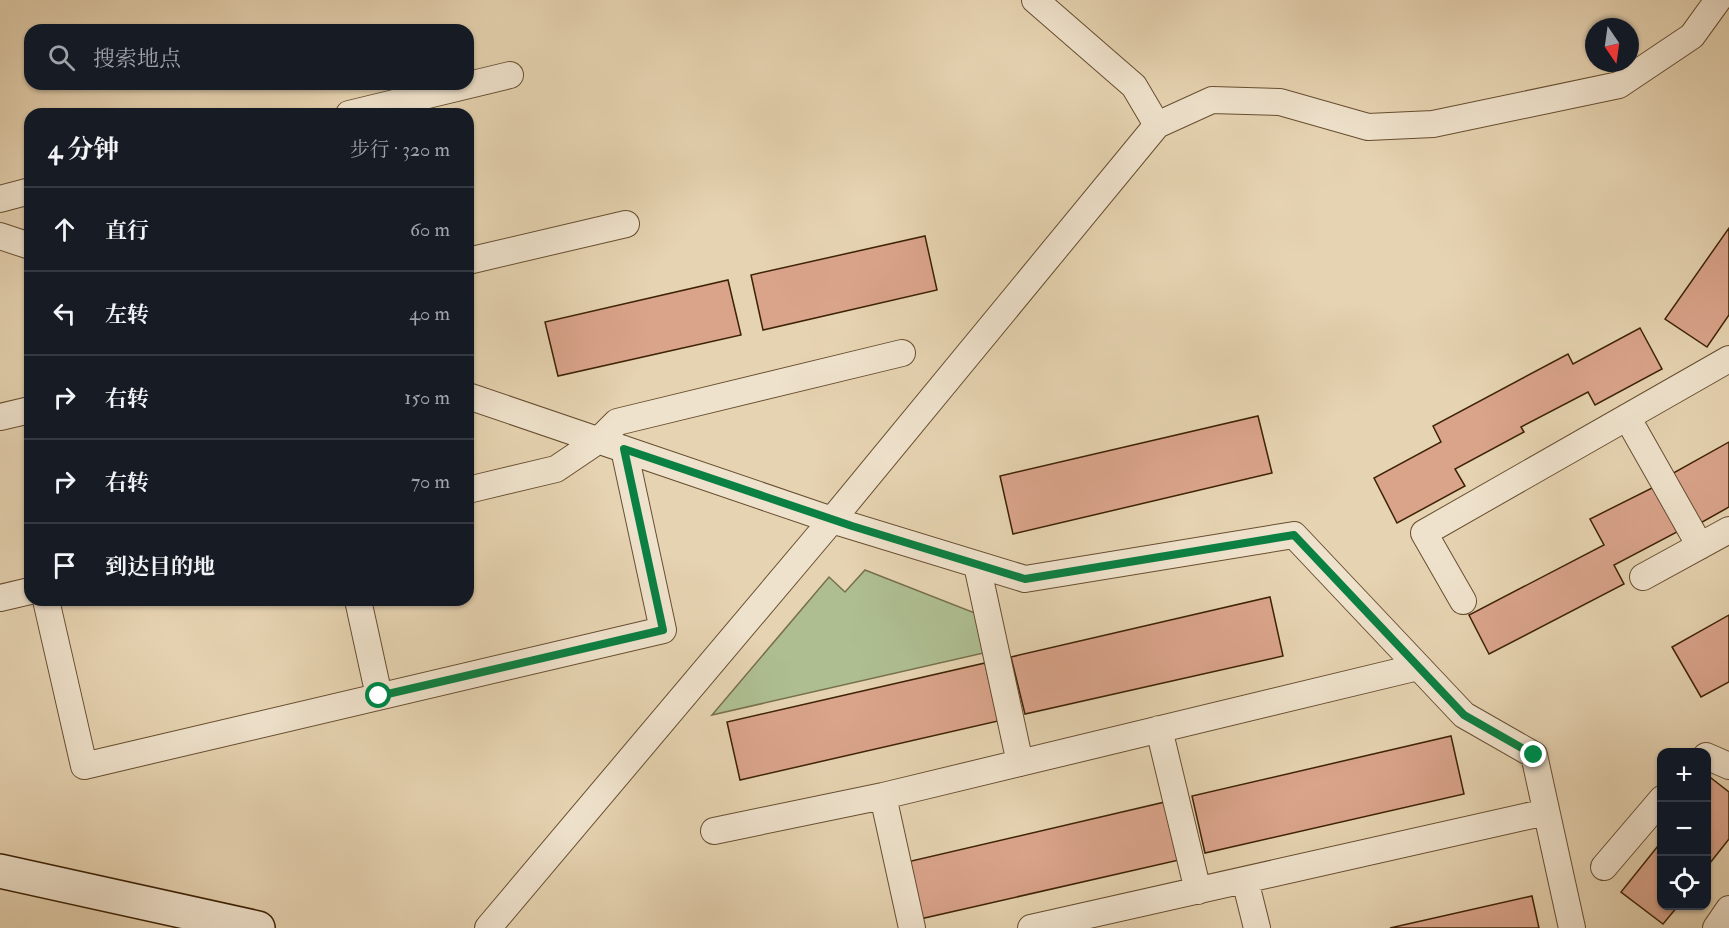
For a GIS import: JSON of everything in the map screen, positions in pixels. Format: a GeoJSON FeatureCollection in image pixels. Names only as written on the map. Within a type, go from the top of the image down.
{"type":"FeatureCollection","features":[{"type":"Feature","properties":{"kind":"street"},"geometry":{"type":"LineString","coordinates":[[1035,0],[1134,86],[1158,125]]}},
{"type":"Feature","properties":{"kind":"street"},"geometry":{"type":"LineString","coordinates":[[488,928],[832,520],[1158,125],[1212,100],[1280,102],[1368,127],[1433,124],[1619,86],[1692,36],[1718,0]]}},
{"type":"Feature","properties":{"kind":"street"},"geometry":{"type":"LineString","coordinates":[[474,84],[510,75]]}},
{"type":"Feature","properties":{"kind":"street"},"geometry":{"type":"LineString","coordinates":[[374,108],[448,90]]}},
{"type":"Feature","properties":{"kind":"street"},"geometry":{"type":"LineString","coordinates":[[0,199],[24,193]]}},
{"type":"Feature","properties":{"kind":"street"},"geometry":{"type":"LineString","coordinates":[[474,260],[626,224]]}},
{"type":"Feature","properties":{"kind":"street"},"geometry":{"type":"LineString","coordinates":[[0,236],[24,244]]}},
{"type":"Feature","properties":{"kind":"street"},"geometry":{"type":"LineString","coordinates":[[474,489],[556,469],[599,440],[617,422],[902,353]]}},
{"type":"Feature","properties":{"kind":"street"},"geometry":{"type":"LineString","coordinates":[[1463,601],[1424,533],[1729,359]]}},
{"type":"Feature","properties":{"kind":"street"},"geometry":{"type":"LineString","coordinates":[[474,398],[832,520],[1025,579],[1294,535],[1464,715],[1534,755],[1572,928]]}},
{"type":"Feature","properties":{"kind":"street"},"geometry":{"type":"LineString","coordinates":[[0,417],[24,411]]}},
{"type":"Feature","properties":{"kind":"street"},"geometry":{"type":"LineString","coordinates":[[1627,417],[1700,546]]}},
{"type":"Feature","properties":{"kind":"street"},"geometry":{"type":"LineString","coordinates":[[47,606],[84,766],[663,630],[624,449]]}},
{"type":"Feature","properties":{"kind":"street"},"geometry":{"type":"LineString","coordinates":[[1643,577],[1729,530]]}},
{"type":"Feature","properties":{"kind":"street"},"geometry":{"type":"LineString","coordinates":[[977,565],[1020,763]]}},
{"type":"Feature","properties":{"kind":"street"},"geometry":{"type":"LineString","coordinates":[[0,598],[24,592]]}},
{"type":"Feature","properties":{"kind":"street"},"geometry":{"type":"LineString","coordinates":[[359,606],[379,696]]}},
{"type":"Feature","properties":{"kind":"street"},"geometry":{"type":"LineString","coordinates":[[714,831],[883,796],[1418,667]]}},
{"type":"Feature","properties":{"kind":"street"},"geometry":{"type":"LineString","coordinates":[[1159,729],[1198,891]]}},
{"type":"Feature","properties":{"kind":"street"},"geometry":{"type":"LineString","coordinates":[[1711,758],[1729,766]]}},
{"type":"Feature","properties":{"kind":"street"},"geometry":{"type":"LineString","coordinates":[[883,796],[912,928]]}},
{"type":"Feature","properties":{"kind":"street"},"geometry":{"type":"LineString","coordinates":[[1604,867],[1659,802]]}},
{"type":"Feature","properties":{"kind":"street"},"geometry":{"type":"LineString","coordinates":[[1031,928],[1546,812]]}},
{"type":"Feature","properties":{"kind":"street"},"geometry":{"type":"LineString","coordinates":[[0,871],[258,928]]}},
{"type":"Feature","properties":{"kind":"street"},"geometry":{"type":"LineString","coordinates":[[1245,880],[1257,928]]}},
{"type":"Feature","properties":{"kind":"street"},"geometry":{"type":"LineString","coordinates":[[1716,928],[1729,909]]}},
{"type":"Feature","properties":{"kind":"green space"},"geometry":{"type":"Polygon","coordinates":[[[865,570],[980,615],[988,652],[712,715],[829,577],[845,592],[865,570]]]}},
{"type":"Feature","properties":{"kind":"building"},"geometry":{"type":"Polygon","coordinates":[[[1729,228],[1729,315],[1707,347],[1665,319],[1729,228]]]}},
{"type":"Feature","properties":{"kind":"building"},"geometry":{"type":"Polygon","coordinates":[[[925,236],[937,290],[763,330],[751,275],[925,236]]]}},
{"type":"Feature","properties":{"kind":"building"},"geometry":{"type":"Polygon","coordinates":[[[728,280],[741,335],[558,376],[545,322],[728,280]]]}},
{"type":"Feature","properties":{"kind":"building"},"geometry":{"type":"Polygon","coordinates":[[[1640,328],[1662,369],[1595,405],[1588,392],[1521,427],[1524,432],[1455,469],[1465,486],[1397,523],[1374,478],[1441,442],[1433,426],[1568,354],[1573,364],[1640,328]]]}},
{"type":"Feature","properties":{"kind":"building"},"geometry":{"type":"Polygon","coordinates":[[[1258,416],[1272,473],[1013,534],[1000,476],[1258,416]]]}},
{"type":"Feature","properties":{"kind":"building"},"geometry":{"type":"Polygon","coordinates":[[[1729,442],[1729,507],[1697,525],[1668,476],[1729,442]]]}},
{"type":"Feature","properties":{"kind":"building"},"geometry":{"type":"Polygon","coordinates":[[[1654,487],[1677,532],[1614,565],[1624,584],[1489,654],[1469,615],[1604,545],[1590,519],[1654,487]]]}},
{"type":"Feature","properties":{"kind":"building"},"geometry":{"type":"Polygon","coordinates":[[[1270,597],[1283,656],[1025,714],[1011,657],[1270,597]]]}},
{"type":"Feature","properties":{"kind":"building"},"geometry":{"type":"Polygon","coordinates":[[[1729,615],[1729,682],[1701,697],[1672,647],[1729,615]]]}},
{"type":"Feature","properties":{"kind":"building"},"geometry":{"type":"Polygon","coordinates":[[[985,663],[998,721],[740,780],[727,722],[985,663]]]}},
{"type":"Feature","properties":{"kind":"building"},"geometry":{"type":"Polygon","coordinates":[[[1451,736],[1464,794],[1205,853],[1192,796],[1451,736]]]}},
{"type":"Feature","properties":{"kind":"building"},"geometry":{"type":"Polygon","coordinates":[[[1711,778],[1729,792],[1729,839],[1711,862],[1711,778]]]}},
{"type":"Feature","properties":{"kind":"building"},"geometry":{"type":"Polygon","coordinates":[[[1165,802],[1179,860],[920,919],[907,862],[1165,802]]]}},
{"type":"Feature","properties":{"kind":"building"},"geometry":{"type":"Polygon","coordinates":[[[1657,847],[1657,910],[1675,910],[1663,924],[1621,892],[1657,847]]]}},
{"type":"Feature","properties":{"kind":"building"},"geometry":{"type":"Polygon","coordinates":[[[1532,896],[1539,928],[1390,928],[1532,896]]]}},
{"type":"Feature","properties":{"kind":"route"},"geometry":{"type":"LineString","coordinates":[[379,696],[663,630],[624,449],[852,526],[1025,579],[1294,535],[1464,715],[1534,755]]}}]}
